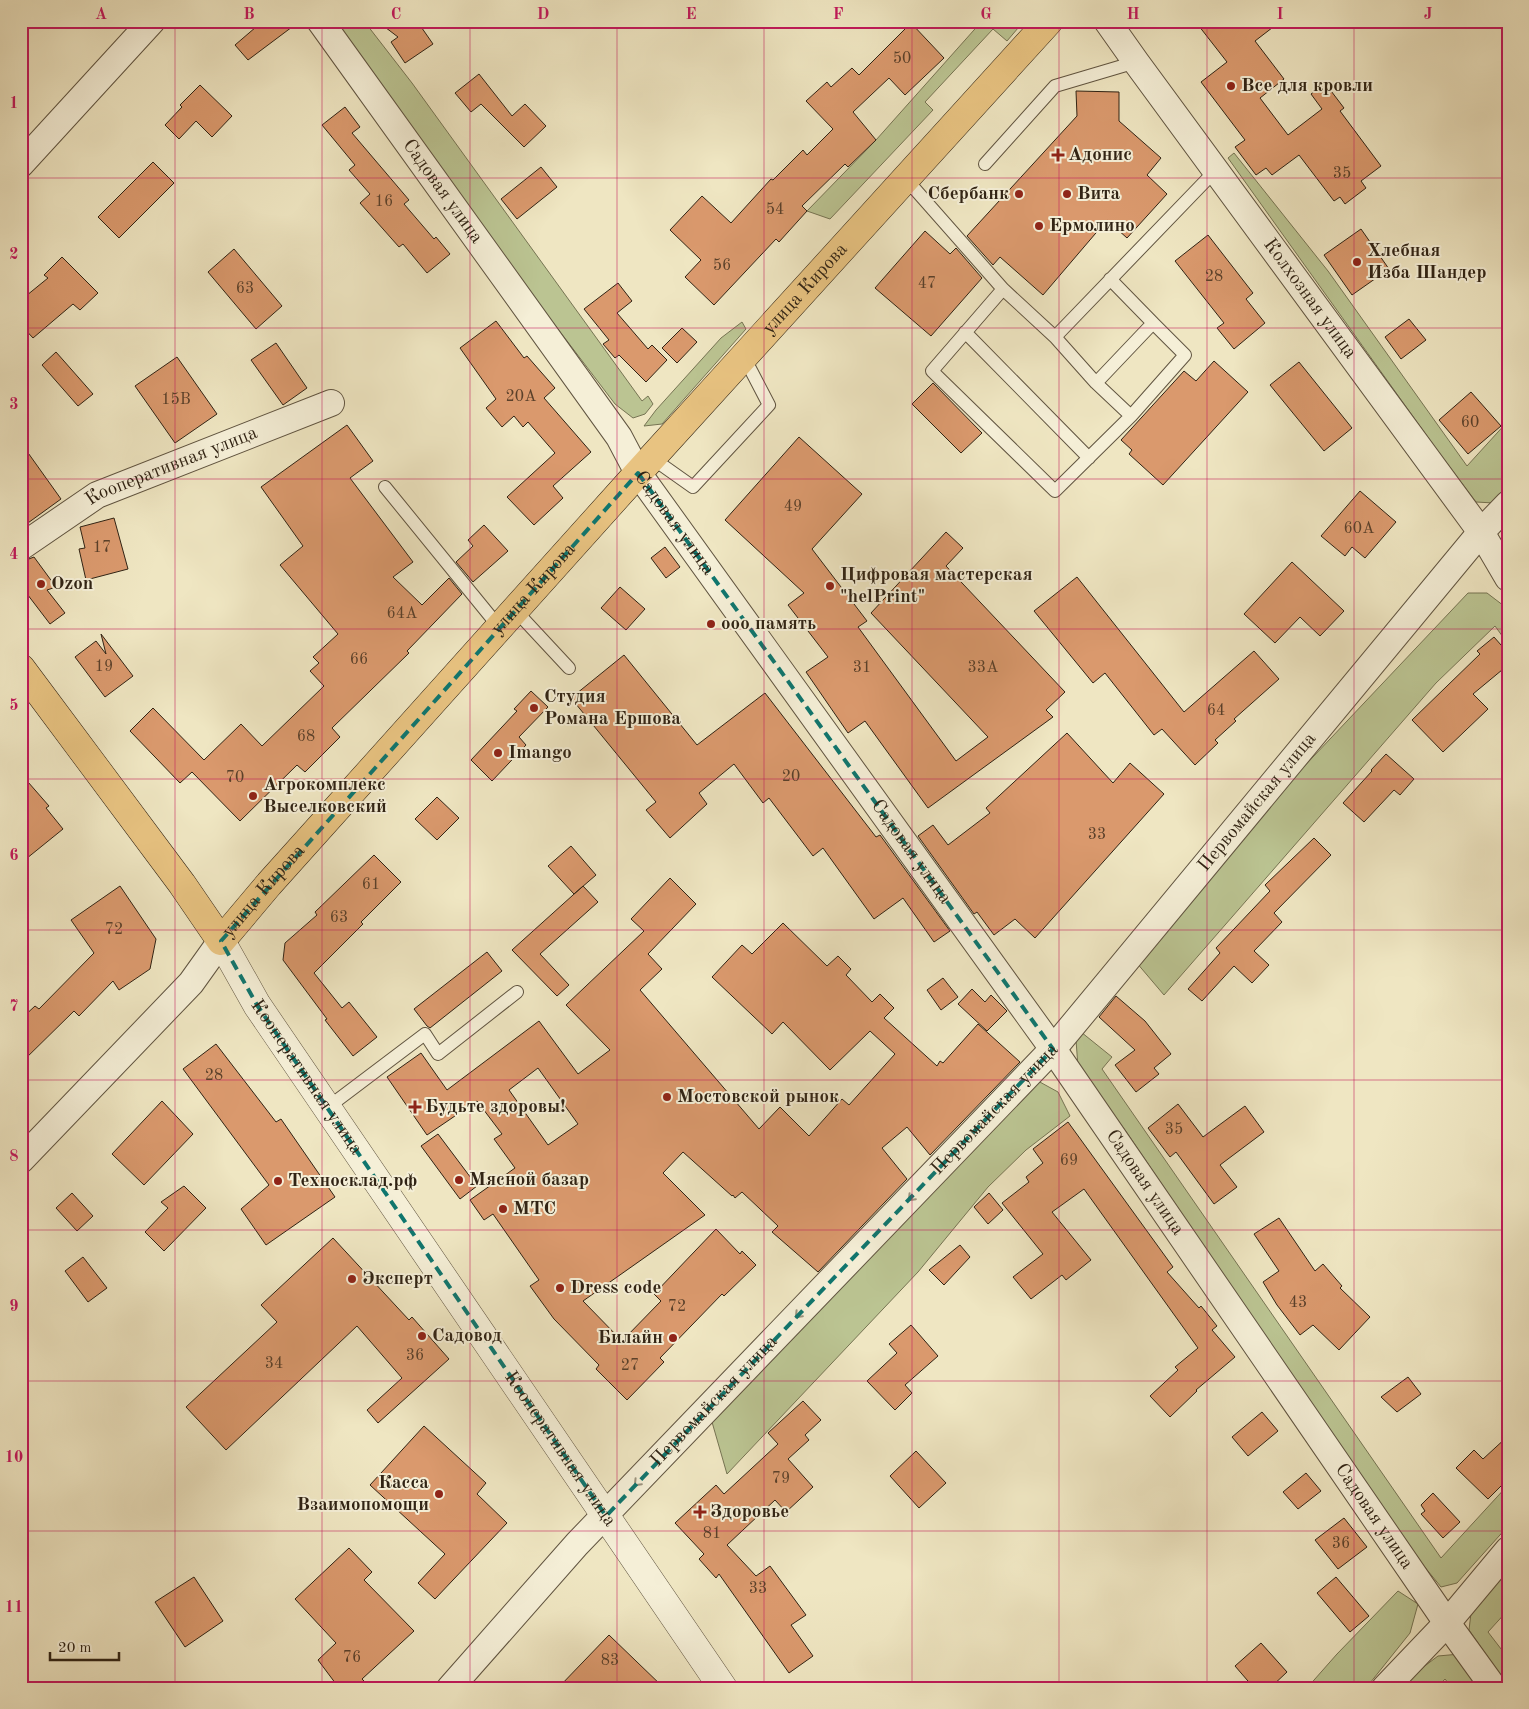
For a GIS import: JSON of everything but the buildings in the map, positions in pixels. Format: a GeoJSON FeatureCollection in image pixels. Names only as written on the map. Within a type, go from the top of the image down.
{"type":"FeatureCollection","features":[{"type":"Feature","properties":{"kind":"main road","name":"улица Кирова"},"geometry":{"type":"LineString","coordinates":[[221,941],[269,884],[507,619],[1050,21]]}},
{"type":"Feature","properties":{"kind":"main road","name":"Кооперативная улица"},"geometry":{"type":"LineString","coordinates":[[21,668],[182,884],[221,941]]}},
{"type":"Feature","properties":{"kind":"street"},"geometry":{"type":"LineString","coordinates":[[21,164],[152,21]]}},
{"type":"Feature","properties":{"kind":"street","name":"Садовая улица"},"geometry":{"type":"LineString","coordinates":[[320,21],[619,437],[645,466],[1053,1049],[1494,1688]]}},
{"type":"Feature","properties":{"kind":"street","name":"Колхозная улица"},"geometry":{"type":"LineString","coordinates":[[1107,21],[1481,532],[1508,578]]}},
{"type":"Feature","properties":{"kind":"street","name":"Кооперативная улица"},"geometry":{"type":"LineString","coordinates":[[21,547],[97,496],[331,403]]}},
{"type":"Feature","properties":{"kind":"street","name":"Первомайская улица"},"geometry":{"type":"LineString","coordinates":[[450,1688],[577,1544],[1053,1049],[1481,532],[1508,504]]}},
{"type":"Feature","properties":{"kind":"street","name":"Кооперативная улица"},"geometry":{"type":"LineString","coordinates":[[221,941],[257,1005],[723,1688]]}},
{"type":"Feature","properties":{"kind":"street","name":"улица Кирова"},"geometry":{"type":"LineString","coordinates":[[21,1160],[191,982],[221,941]]}},
{"type":"Feature","properties":{"kind":"street"},"geometry":{"type":"LineString","coordinates":[[1385,1688],[1448,1623],[1508,1550]]}},
{"type":"Feature","properties":{"kind":"lane"},"geometry":{"type":"LineString","coordinates":[[985,164],[1055,86],[1136,62]]}},
{"type":"Feature","properties":{"kind":"lane"},"geometry":{"type":"LineString","coordinates":[[1055,337],[1215,170]]}},
{"type":"Feature","properties":{"kind":"lane"},"geometry":{"type":"LineString","coordinates":[[906,179],[1003,289],[1055,337],[1096,383],[1131,416]]}},
{"type":"Feature","properties":{"kind":"lane"},"geometry":{"type":"LineString","coordinates":[[1003,289],[932,371],[1055,491],[1131,416],[1186,355],[1110,279]]}},
{"type":"Feature","properties":{"kind":"lane"},"geometry":{"type":"LineString","coordinates":[[1096,383],[1154,323]]}},
{"type":"Feature","properties":{"kind":"lane"},"geometry":{"type":"LineString","coordinates":[[965,332],[1089,458]]}},
{"type":"Feature","properties":{"kind":"lane"},"geometry":{"type":"LineString","coordinates":[[645,466],[693,487],[763,412],[769,405],[744,357]]}},
{"type":"Feature","properties":{"kind":"lane"},"geometry":{"type":"LineString","coordinates":[[385,487],[507,619],[569,668]]}},
{"type":"Feature","properties":{"kind":"lane"},"geometry":{"type":"LineString","coordinates":[[327,1108],[425,1034],[438,1054],[518,992]]}},
{"type":"Feature","properties":{"kind":"highlighted area"},"geometry":{"type":"Polygon","coordinates":[[[638,473],[1053,1049],[606,1516],[257,1005],[221,941],[638,473]]]}},
{"type":"Feature","properties":{"kind":"green space"},"geometry":{"type":"Polygon","coordinates":[[[336,21],[364,21],[412,83],[642,401],[648,396],[653,404],[645,414],[633,418],[615,404],[548,316],[336,21]]]}},
{"type":"Feature","properties":{"kind":"green space"},"geometry":{"type":"Polygon","coordinates":[[[982,21],[1024,21],[1007,41],[993,29],[925,102],[933,110],[830,219],[807,211],[876,140],[982,21]]]}},
{"type":"Feature","properties":{"kind":"green space"},"geometry":{"type":"Polygon","coordinates":[[[1234,153],[1328,271],[1467,466],[1508,421],[1508,488],[1494,503],[1476,502],[1437,450],[1228,158],[1234,153]]]}},
{"type":"Feature","properties":{"kind":"green space"},"geometry":{"type":"Polygon","coordinates":[[[742,322],[746,329],[662,424],[644,426],[656,410],[721,338],[742,322]]]}},
{"type":"Feature","properties":{"kind":"green space"},"geometry":{"type":"Polygon","coordinates":[[[1468,593],[1487,593],[1508,609],[1508,644],[1495,626],[1436,683],[1164,995],[1136,962],[1296,775],[1468,593]]]}},
{"type":"Feature","properties":{"kind":"green space"},"geometry":{"type":"Polygon","coordinates":[[[1081,1032],[1112,1057],[1102,1069],[1441,1558],[1508,1485],[1508,1526],[1457,1583],[1441,1587],[1410,1549],[1125,1130],[1078,1067],[1076,1040],[1081,1032]]]}},
{"type":"Feature","properties":{"kind":"green space"},"geometry":{"type":"Polygon","coordinates":[[[1038,1081],[1058,1092],[1070,1116],[1026,1150],[988,1187],[918,1272],[727,1474],[712,1422],[1038,1081]]]}},
{"type":"Feature","properties":{"kind":"green space"},"geometry":{"type":"Polygon","coordinates":[[[1508,1566],[1508,1610],[1488,1632],[1508,1658],[1508,1686],[1469,1630],[1471,1613],[1508,1566]]]}},
{"type":"Feature","properties":{"kind":"green space"},"geometry":{"type":"Polygon","coordinates":[[[1398,1591],[1418,1604],[1410,1633],[1366,1688],[1307,1688],[1337,1654],[1398,1591]]]}},
{"type":"Feature","properties":{"kind":"green space"},"geometry":{"type":"Polygon","coordinates":[[[1460,1654],[1483,1688],[1452,1688],[1445,1679],[1437,1688],[1400,1688],[1410,1677],[1438,1656],[1460,1654]]]}},
{"type":"Feature","properties":{"kind":"place","name":"Все для кровли"},"geometry":{"type":"Point","coordinates":[1231,86]}},
{"type":"Feature","properties":{"kind":"place","name":"Адонис"},"geometry":{"type":"Point","coordinates":[1058,155]}},
{"type":"Feature","properties":{"kind":"place","name":"Сбербанк"},"geometry":{"type":"Point","coordinates":[1019,194]}},
{"type":"Feature","properties":{"kind":"place","name":"Вита"},"geometry":{"type":"Point","coordinates":[1067,194]}},
{"type":"Feature","properties":{"kind":"place","name":"Ермолино"},"geometry":{"type":"Point","coordinates":[1039,226]}},
{"type":"Feature","properties":{"kind":"place","name":"Хлебная Изба Шандер"},"geometry":{"type":"Point","coordinates":[1357,262]}},
{"type":"Feature","properties":{"kind":"place","name":"Ozon"},"geometry":{"type":"Point","coordinates":[41,584]}},
{"type":"Feature","properties":{"kind":"place","name":"Цифровая мастерская \"helPrint\""},"geometry":{"type":"Point","coordinates":[830,586]}},
{"type":"Feature","properties":{"kind":"place","name":"ооо память"},"geometry":{"type":"Point","coordinates":[711,624]}},
{"type":"Feature","properties":{"kind":"place","name":"Студия Романа Ершова"},"geometry":{"type":"Point","coordinates":[534,708]}},
{"type":"Feature","properties":{"kind":"place","name":"Imango"},"geometry":{"type":"Point","coordinates":[498,753]}},
{"type":"Feature","properties":{"kind":"place","name":"Агрокомплекс Выселковский"},"geometry":{"type":"Point","coordinates":[253,796]}},
{"type":"Feature","properties":{"kind":"place","name":"Мостовской рынок"},"geometry":{"type":"Point","coordinates":[667,1097]}},
{"type":"Feature","properties":{"kind":"place","name":"Будьте здоровы!"},"geometry":{"type":"Point","coordinates":[415,1107]}},
{"type":"Feature","properties":{"kind":"place","name":"Мясной базар"},"geometry":{"type":"Point","coordinates":[459,1180]}},
{"type":"Feature","properties":{"kind":"place","name":"Техносклад.рф"},"geometry":{"type":"Point","coordinates":[278,1181]}},
{"type":"Feature","properties":{"kind":"place","name":"МТС"},"geometry":{"type":"Point","coordinates":[503,1209]}},
{"type":"Feature","properties":{"kind":"place","name":"Эксперт"},"geometry":{"type":"Point","coordinates":[352,1279]}},
{"type":"Feature","properties":{"kind":"place","name":"Dress code"},"geometry":{"type":"Point","coordinates":[560,1288]}},
{"type":"Feature","properties":{"kind":"place","name":"Садовод"},"geometry":{"type":"Point","coordinates":[422,1336]}},
{"type":"Feature","properties":{"kind":"place","name":"Билайн"},"geometry":{"type":"Point","coordinates":[673,1338]}},
{"type":"Feature","properties":{"kind":"place","name":"Касса Взаимопомощи"},"geometry":{"type":"Point","coordinates":[439,1494]}},
{"type":"Feature","properties":{"kind":"place","name":"Здоровье"},"geometry":{"type":"Point","coordinates":[700,1512]}}]}
